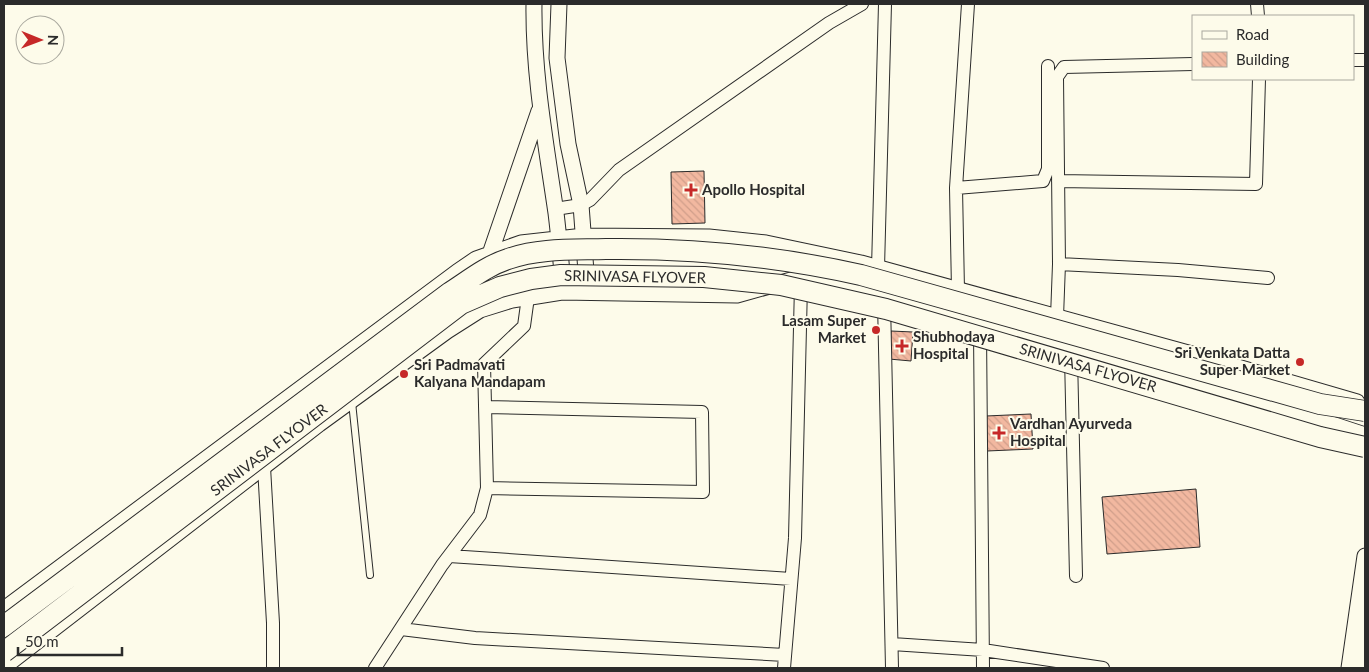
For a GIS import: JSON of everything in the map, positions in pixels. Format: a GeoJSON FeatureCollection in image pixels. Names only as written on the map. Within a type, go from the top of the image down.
{"type":"FeatureCollection","features":[{"type":"Feature","properties":{"kind":"main road","name":"SRINIVASA FLYOVER"},"geometry":{"type":"LineString","coordinates":[[4,626],[449,293],[488,267],[508,258],[539,252],[557,250],[661,249],[729,253],[817,265],[861,275],[1320,404],[1365,411]]}},
{"type":"Feature","properties":{"kind":"main road","name":"SRINIVASA FLYOVER"},"geometry":{"type":"LineString","coordinates":[[4,652],[460,304],[500,287],[531,279],[561,275],[704,277],[781,285],[886,309],[1320,437],[1365,447]]}},
{"type":"Feature","properties":{"kind":"main road"},"geometry":{"type":"LineString","coordinates":[[1360,668],[1365,623]]}},
{"type":"Feature","properties":{"kind":"street"},"geometry":{"type":"LineString","coordinates":[[534,4],[534,36],[541,107],[564,292]]}},
{"type":"Feature","properties":{"kind":"street"},"geometry":{"type":"LineString","coordinates":[[559,4],[557,58],[568,144],[581,206],[588,293]]}},
{"type":"Feature","properties":{"kind":"street"},"geometry":{"type":"LineString","coordinates":[[555,209],[581,206],[590,200],[619,170],[829,23],[862,4]]}},
{"type":"Feature","properties":{"kind":"street"},"geometry":{"type":"LineString","coordinates":[[878,268],[885,4]]}},
{"type":"Feature","properties":{"kind":"street"},"geometry":{"type":"LineString","coordinates":[[958,290],[956,188],[968,4]]}},
{"type":"Feature","properties":{"kind":"street"},"geometry":{"type":"LineString","coordinates":[[1057,317],[1059,264],[1057,77],[1064,67],[1192,64]]}},
{"type":"Feature","properties":{"kind":"street"},"geometry":{"type":"LineString","coordinates":[[956,188],[1043,181],[1048,169],[1048,66]]}},
{"type":"Feature","properties":{"kind":"street"},"geometry":{"type":"LineString","coordinates":[[1058,181],[1256,184],[1259,80]]}},
{"type":"Feature","properties":{"kind":"street"},"geometry":{"type":"LineString","coordinates":[[490,254],[541,107]]}},
{"type":"Feature","properties":{"kind":"street"},"geometry":{"type":"LineString","coordinates":[[4,609],[456,272],[476,259],[521,243],[584,236],[709,237],[766,243],[878,268],[1210,359],[1365,405]]}},
{"type":"Feature","properties":{"kind":"street"},"geometry":{"type":"LineString","coordinates":[[1059,264],[1178,270],[1268,278]]}},
{"type":"Feature","properties":{"kind":"street"},"geometry":{"type":"LineString","coordinates":[[400,629],[475,638],[784,662],[795,538],[802,277]]}},
{"type":"Feature","properties":{"kind":"street"},"geometry":{"type":"LineString","coordinates":[[4,667],[264,467],[447,331],[480,310],[512,300],[564,292],[737,295],[802,277],[884,297],[1071,349],[1295,412],[1365,435]]}},
{"type":"Feature","properties":{"kind":"street"},"geometry":{"type":"LineString","coordinates":[[884,297],[892,668]]}},
{"type":"Feature","properties":{"kind":"street"},"geometry":{"type":"LineString","coordinates":[[375,668],[449,556],[480,516],[487,488],[484,364],[524,326],[528,298]]}},
{"type":"Feature","properties":{"kind":"street"},"geometry":{"type":"LineString","coordinates":[[980,324],[983,668]]}},
{"type":"Feature","properties":{"kind":"street"},"geometry":{"type":"LineString","coordinates":[[1071,349],[1076,576]]}},
{"type":"Feature","properties":{"kind":"street"},"geometry":{"type":"LineString","coordinates":[[485,407],[702,412],[703,492],[487,488]]}},
{"type":"Feature","properties":{"kind":"street"},"geometry":{"type":"LineString","coordinates":[[264,467],[274,623],[272,668]]}},
{"type":"Feature","properties":{"kind":"street"},"geometry":{"type":"LineString","coordinates":[[449,556],[791,579]]}},
{"type":"Feature","properties":{"kind":"street"},"geometry":{"type":"LineString","coordinates":[[1349,668],[1365,556]]}},
{"type":"Feature","properties":{"kind":"street"},"geometry":{"type":"LineString","coordinates":[[892,644],[983,650],[1103,668]]}},
{"type":"Feature","properties":{"kind":"lane"},"geometry":{"type":"LineString","coordinates":[[352,401],[370,575]]}},
{"type":"Feature","properties":{"kind":"building"},"geometry":{"type":"Polygon","coordinates":[[[704,171],[705,223],[672,224],[671,172],[704,171]]]}},
{"type":"Feature","properties":{"kind":"building"},"geometry":{"type":"Polygon","coordinates":[[[891,331],[913,332],[911,361],[889,359],[891,331]]]}},
{"type":"Feature","properties":{"kind":"building"},"geometry":{"type":"Polygon","coordinates":[[[1031,414],[1033,449],[987,451],[986,416],[1031,414]]]}},
{"type":"Feature","properties":{"kind":"building"},"geometry":{"type":"Polygon","coordinates":[[[1196,489],[1200,547],[1107,554],[1102,497],[1196,489]]]}},
{"type":"Feature","properties":{"kind":"place","name":"Apollo Hospital"},"geometry":{"type":"Point","coordinates":[691,190]}},
{"type":"Feature","properties":{"kind":"place","name":"Lasam Super Market"},"geometry":{"type":"Point","coordinates":[876,330]}},
{"type":"Feature","properties":{"kind":"place","name":"Shubhodaya Hospital"},"geometry":{"type":"Point","coordinates":[902,346]}},
{"type":"Feature","properties":{"kind":"place","name":"Sri Venkata Datta Super Market"},"geometry":{"type":"Point","coordinates":[1300,362]}},
{"type":"Feature","properties":{"kind":"place","name":"Sri Padmavati Kalyana Mandapam"},"geometry":{"type":"Point","coordinates":[404,374]}},
{"type":"Feature","properties":{"kind":"place","name":"Vardhan Ayurveda Hospital"},"geometry":{"type":"Point","coordinates":[999,433]}}]}
